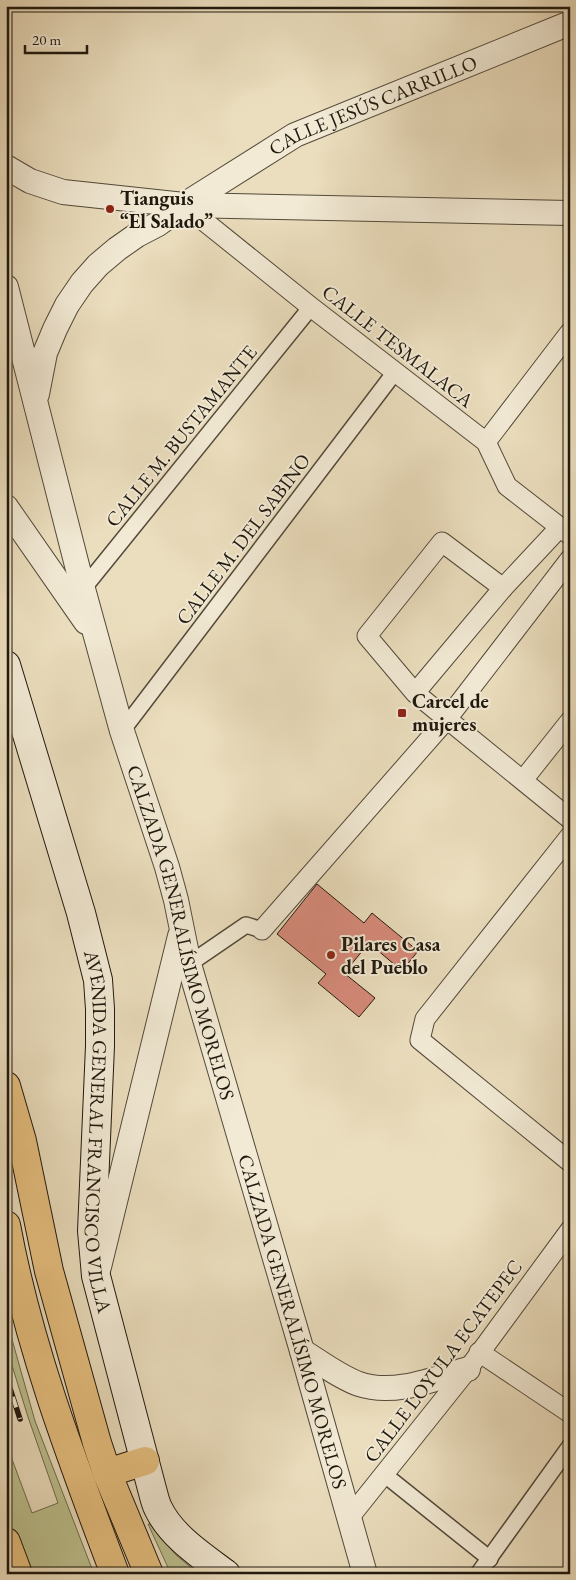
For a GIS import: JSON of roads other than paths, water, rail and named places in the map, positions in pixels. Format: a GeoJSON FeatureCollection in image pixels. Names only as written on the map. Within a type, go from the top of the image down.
{"type":"FeatureCollection","features":[{"type":"Feature","properties":{"kind":"highway"},"geometry":{"type":"LineString","coordinates":[[6,1086],[22,1141],[49,1271],[95,1434],[107,1473],[149,1574]]}},
{"type":"Feature","properties":{"kind":"highway"},"geometry":{"type":"LineString","coordinates":[[6,1225],[13,1260],[44,1378],[115,1574]]}},
{"type":"Feature","properties":{"kind":"highway"},"geometry":{"type":"LineString","coordinates":[[107,1473],[145,1461]]}},
{"type":"Feature","properties":{"kind":"highway"},"geometry":{"type":"LineString","coordinates":[[6,1542],[18,1574]]}},
{"type":"Feature","properties":{"kind":"main road","name":"AVENIDA GENERAL FRANCISCO VILLA"},"geometry":{"type":"LineString","coordinates":[[6,665],[81,913],[98,980],[100,1009],[99,1075],[92,1232],[96,1276],[158,1509],[189,1545],[226,1574]]}},
{"type":"Feature","properties":{"kind":"street","name":"CALLE JESÚS CARRILLO"},"geometry":{"type":"LineString","coordinates":[[36,405],[45,353],[54,328],[82,283],[116,249],[295,136],[570,23]]}},
{"type":"Feature","properties":{"kind":"street"},"geometry":{"type":"LineString","coordinates":[[6,166],[30,182],[63,192],[184,205],[570,214]]}},
{"type":"Feature","properties":{"kind":"street","name":"CALLE TESMALACA"},"geometry":{"type":"LineString","coordinates":[[184,205],[311,308],[486,442],[507,486],[565,531]]}},
{"type":"Feature","properties":{"kind":"street","name":"CALZADA GENERALÍSIMO MORELOS"},"geometry":{"type":"LineString","coordinates":[[6,287],[83,589],[122,731],[167,867],[189,964],[365,1574]]}},
{"type":"Feature","properties":{"kind":"street","name":"CALLE M. BUSTAMANTE"},"geometry":{"type":"LineString","coordinates":[[83,589],[311,308]]}},
{"type":"Feature","properties":{"kind":"street"},"geometry":{"type":"LineString","coordinates":[[486,442],[570,332]]}},
{"type":"Feature","properties":{"kind":"street","name":"CALLE M. DEL SABINO"},"geometry":{"type":"LineString","coordinates":[[122,731],[395,372]]}},
{"type":"Feature","properties":{"kind":"street"},"geometry":{"type":"LineString","coordinates":[[6,507],[97,638]]}},
{"type":"Feature","properties":{"kind":"street"},"geometry":{"type":"LineString","coordinates":[[415,693],[503,588],[565,531]]}},
{"type":"Feature","properties":{"kind":"street"},"geometry":{"type":"LineString","coordinates":[[503,588],[442,542],[367,636],[415,693],[570,819]]}},
{"type":"Feature","properties":{"kind":"street"},"geometry":{"type":"LineString","coordinates":[[189,964],[246,925],[262,930],[447,719],[570,559]]}},
{"type":"Feature","properties":{"kind":"street"},"geometry":{"type":"LineString","coordinates":[[523,780],[570,721]]}},
{"type":"Feature","properties":{"kind":"street"},"geometry":{"type":"LineString","coordinates":[[570,836],[425,1020],[420,1040],[570,1162]]}},
{"type":"Feature","properties":{"kind":"street"},"geometry":{"type":"LineString","coordinates":[[96,1276],[182,927]]}},
{"type":"Feature","properties":{"kind":"street","name":"CALLE LOYULA ECATEPEC"},"geometry":{"type":"LineString","coordinates":[[349,1518],[385,1475],[570,1230]]}},
{"type":"Feature","properties":{"kind":"street"},"geometry":{"type":"LineString","coordinates":[[302,1351],[359,1384],[381,1388],[412,1385],[473,1360],[570,1413]]}},
{"type":"Feature","properties":{"kind":"street"},"geometry":{"type":"LineString","coordinates":[[478,1574],[570,1446]]}},
{"type":"Feature","properties":{"kind":"street"},"geometry":{"type":"LineString","coordinates":[[385,1475],[490,1559]]}},
{"type":"Feature","properties":{"kind":"railway"},"geometry":{"type":"LineString","coordinates":[[6,1376],[20,1419]]}},
{"type":"Feature","properties":{"kind":"railway"},"geometry":{"type":"LineString","coordinates":[[6,1417],[8,1424]]}},
{"type":"Feature","properties":{"kind":"place","name":"Tianguis “El Salado”"},"geometry":{"type":"Point","coordinates":[110,209]}},
{"type":"Feature","properties":{"kind":"place","name":"Carcel de mujeres"},"geometry":{"type":"Point","coordinates":[402,713]}},
{"type":"Feature","properties":{"kind":"place","name":"Pilares Casa del Pueblo"},"geometry":{"type":"Point","coordinates":[331,955]}}]}
